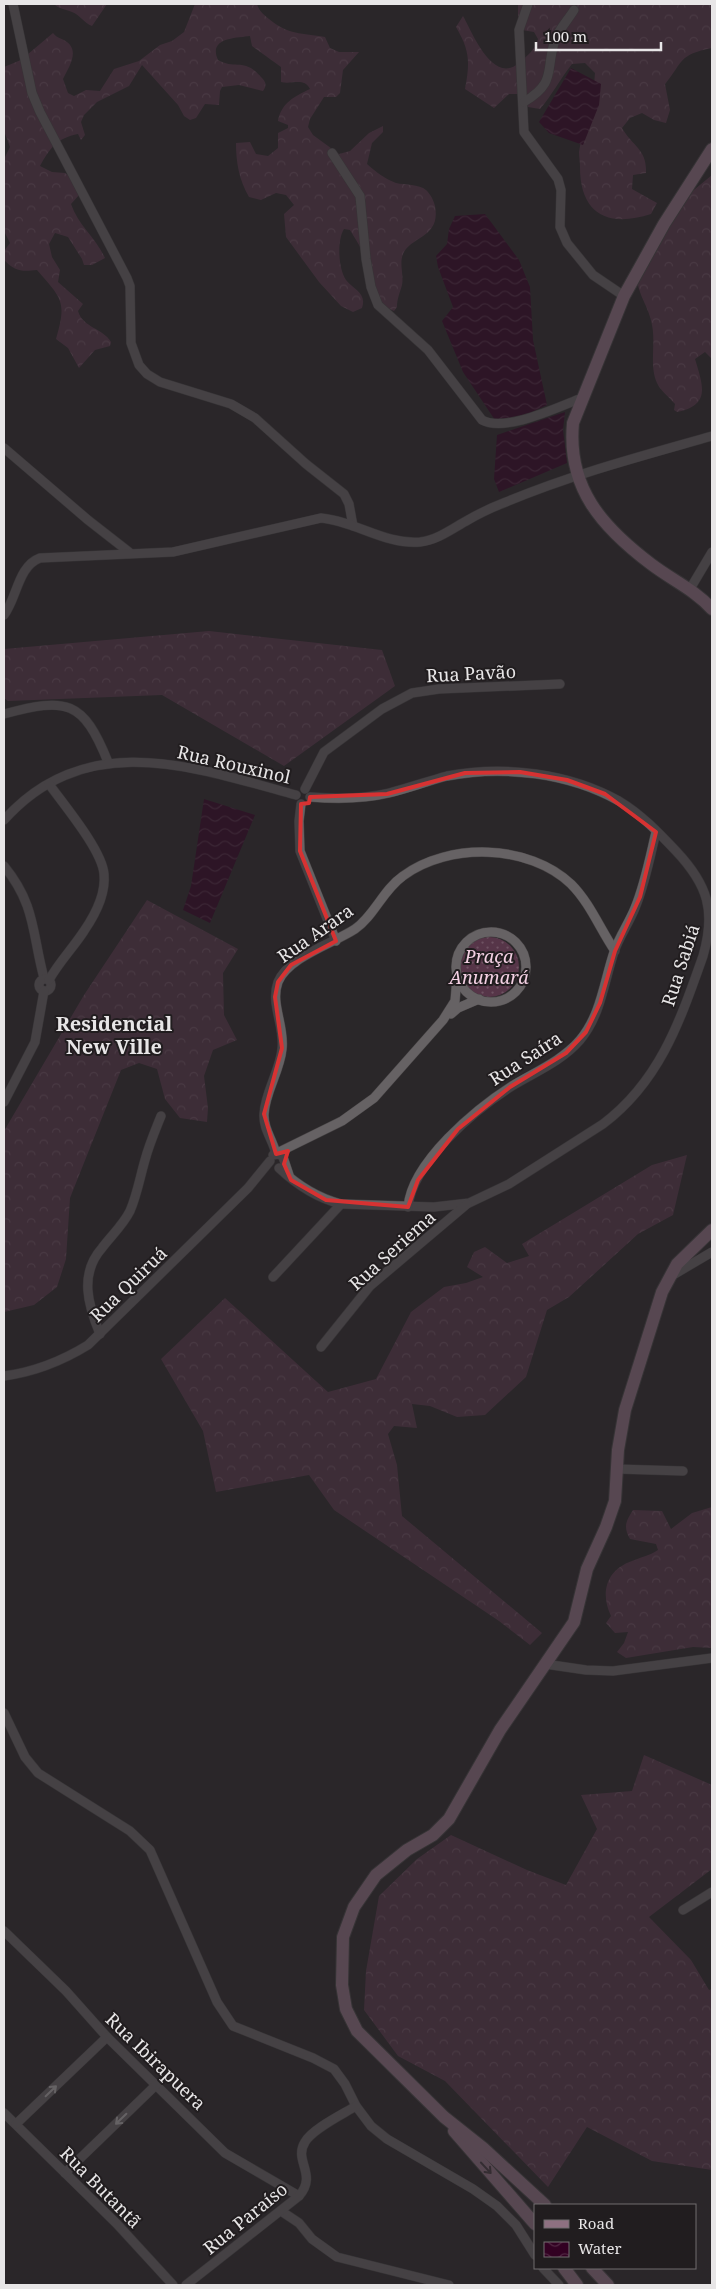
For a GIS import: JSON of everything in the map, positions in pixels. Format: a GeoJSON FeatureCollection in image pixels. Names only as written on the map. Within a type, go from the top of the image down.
{"type":"FeatureCollection","features":[{"type":"Feature","properties":{"kind":"main road"},"geometry":{"type":"LineString","coordinates":[[712,149],[664,224],[624,296],[573,422],[571,440],[576,474],[596,513],[614,534],[652,565],[690,589],[712,609]]}},
{"type":"Feature","properties":{"kind":"main road"},"geometry":{"type":"LineString","coordinates":[[544,2204],[483,2148],[444,2117],[369,2043],[351,2022],[342,1985],[343,1937],[354,1907],[376,1875],[407,1850],[433,1835],[449,1819],[500,1730],[574,1622],[587,1569],[606,1527],[615,1501],[617,1469],[625,1410],[662,1292],[678,1264],[712,1230]]}},
{"type":"Feature","properties":{"kind":"main road"},"geometry":{"type":"LineString","coordinates":[[444,2117],[461,2141],[534,2223]]}},
{"type":"Feature","properties":{"kind":"main road"},"geometry":{"type":"LineString","coordinates":[[593,2269],[608,2285]]}},
{"type":"Feature","properties":{"kind":"street"},"geometry":{"type":"LineString","coordinates":[[14,4],[32,93],[40,112],[127,278],[130,296],[131,343],[139,365],[147,374],[160,382],[231,404],[255,418],[306,464],[344,494],[349,504],[353,526]]}},
{"type":"Feature","properties":{"kind":"street"},"geometry":{"type":"LineString","coordinates":[[528,4],[520,30],[526,135],[554,170],[560,184],[560,222],[567,243],[593,274],[624,296]]}},
{"type":"Feature","properties":{"kind":"street"},"geometry":{"type":"LineString","coordinates":[[524,102],[538,93],[544,86],[550,70],[555,41],[574,10]]}},
{"type":"Feature","properties":{"kind":"street"},"geometry":{"type":"LineString","coordinates":[[332,153],[360,196],[366,259],[371,287],[378,305],[428,350],[482,420],[488,424],[503,424],[582,398]]}},
{"type":"Feature","properties":{"kind":"street"},"geometry":{"type":"LineString","coordinates":[[4,614],[26,570],[36,559],[129,552],[173,552],[321,518],[353,526],[379,536],[410,542],[422,542],[439,536],[505,502],[576,474],[712,436]]}},
{"type":"Feature","properties":{"kind":"street"},"geometry":{"type":"LineString","coordinates":[[4,448],[88,520],[129,552]]}},
{"type":"Feature","properties":{"kind":"street"},"geometry":{"type":"LineString","coordinates":[[690,589],[712,552]]}},
{"type":"Feature","properties":{"kind":"street","name":"Rua Pavão"},"geometry":{"type":"LineString","coordinates":[[305,790],[310,774],[324,752],[382,709],[412,693],[439,689],[490,689],[560,684]]}},
{"type":"Feature","properties":{"kind":"street"},"geometry":{"type":"LineString","coordinates":[[4,714],[42,705],[61,705],[73,708],[92,727],[108,762]]}},
{"type":"Feature","properties":{"kind":"street","name":"Rua Rouxinol"},"geometry":{"type":"LineString","coordinates":[[4,820],[19,803],[49,784],[84,768],[108,762],[134,762],[185,767],[296,796]]}},
{"type":"Feature","properties":{"kind":"street","name":"Rua Sabiá"},"geometry":{"type":"LineString","coordinates":[[277,1160],[291,1180],[328,1200],[341,1204],[408,1207],[449,1206],[469,1202],[509,1184],[619,1112],[644,1085],[661,1059],[686,1003],[710,938],[712,919],[707,895],[700,880],[656,832],[634,811],[605,794],[567,780],[520,772],[465,773],[433,780],[387,794],[358,798],[310,798]]}},
{"type":"Feature","properties":{"kind":"street"},"geometry":{"type":"LineString","coordinates":[[43,984],[85,930],[99,904],[105,883],[104,868],[91,843],[49,784]]}},
{"type":"Feature","properties":{"kind":"street"},"geometry":{"type":"LineString","coordinates":[[301,804],[307,803],[310,798],[310,793],[305,790],[300,790],[296,796],[301,804],[299,821],[300,851],[336,941]]}},
{"type":"Feature","properties":{"kind":"street","name":"Rua Saíra"},"geometry":{"type":"LineString","coordinates":[[408,1207],[412,1190],[421,1174],[432,1157],[458,1129],[496,1097],[554,1062],[581,1039],[600,1003],[615,950],[640,897],[656,832]]}},
{"type":"Feature","properties":{"kind":"street","name":"Rua Arara"},"geometry":{"type":"LineString","coordinates":[[277,1160],[264,1114],[282,1048],[276,997],[278,982],[291,965],[336,941],[362,923],[393,885],[412,870],[456,855],[488,851],[517,855],[540,864],[562,877],[586,902],[615,950]]}},
{"type":"Feature","properties":{"kind":"street"},"geometry":{"type":"LineString","coordinates":[[4,866],[23,894],[31,914],[43,984],[41,1017],[35,1042],[4,1102]]}},
{"type":"Feature","properties":{"kind":"street"},"geometry":{"type":"LineString","coordinates":[[443,1020],[455,1001],[456,965],[458,954],[465,943],[474,936],[486,932],[498,932],[509,937],[518,945],[524,955],[526,967],[523,979],[517,990],[508,997],[497,1001],[479,999],[466,992],[457,977]]}},
{"type":"Feature","properties":{"kind":"street"},"geometry":{"type":"LineString","coordinates":[[443,1020],[458,1008],[479,999]]}},
{"type":"Feature","properties":{"kind":"street","name":"Rua Quiruá"},"geometry":{"type":"LineString","coordinates":[[4,1376],[39,1369],[65,1358],[88,1345],[255,1180],[295,1144],[342,1122],[374,1098],[443,1020]]}},
{"type":"Feature","properties":{"kind":"street"},"geometry":{"type":"LineString","coordinates":[[100,1334],[88,1300],[90,1268],[95,1255],[120,1226],[130,1209],[161,1116]]}},
{"type":"Feature","properties":{"kind":"street"},"geometry":{"type":"LineString","coordinates":[[326,1219],[328,1200]]}},
{"type":"Feature","properties":{"kind":"street","name":"Rua Seriema"},"geometry":{"type":"LineString","coordinates":[[321,1347],[370,1286],[469,1202]]}},
{"type":"Feature","properties":{"kind":"street"},"geometry":{"type":"LineString","coordinates":[[273,1277],[341,1204]]}},
{"type":"Feature","properties":{"kind":"street"},"geometry":{"type":"LineString","coordinates":[[669,1278],[712,1252]]}},
{"type":"Feature","properties":{"kind":"street"},"geometry":{"type":"LineString","coordinates":[[617,1469],[683,1471]]}},
{"type":"Feature","properties":{"kind":"street"},"geometry":{"type":"LineString","coordinates":[[545,1664],[612,1672],[712,1658]]}},
{"type":"Feature","properties":{"kind":"street"},"geometry":{"type":"LineString","coordinates":[[4,1713],[25,1758],[38,1773],[130,1831],[150,1850],[226,2018],[233,2026],[326,2064],[345,2084],[356,2106],[379,2134],[473,2189],[497,2206],[516,2225],[534,2253]]}},
{"type":"Feature","properties":{"kind":"street"},"geometry":{"type":"LineString","coordinates":[[683,1910],[712,1892]]}},
{"type":"Feature","properties":{"kind":"street","name":"Rua Ibirapuera"},"geometry":{"type":"LineString","coordinates":[[4,1931],[66,1991],[107,2037],[225,2153],[300,2196]]}},
{"type":"Feature","properties":{"kind":"street"},"geometry":{"type":"LineString","coordinates":[[16,2124],[107,2037]]}},
{"type":"Feature","properties":{"kind":"street"},"geometry":{"type":"LineString","coordinates":[[65,2173],[156,2085]]}},
{"type":"Feature","properties":{"kind":"street","name":"Rua Paraíso"},"geometry":{"type":"LineString","coordinates":[[186,2285],[300,2196],[308,2184],[302,2150],[306,2140],[356,2106]]}},
{"type":"Feature","properties":{"kind":"street","name":"Rua Butantã"},"geometry":{"type":"LineString","coordinates":[[4,2113],[117,2224],[173,2285]]}},
{"type":"Feature","properties":{"kind":"street"},"geometry":{"type":"LineString","coordinates":[[281,2210],[299,2223],[312,2239],[337,2257],[450,2285]]}},
{"type":"Feature","properties":{"kind":"street"},"geometry":{"type":"LineString","coordinates":[[545,2269],[559,2285]]}},
{"type":"Feature","properties":{"kind":"highlighted area"},"geometry":{"type":"Polygon","coordinates":[[[520,772],[567,780],[605,794],[656,832],[640,897],[615,951],[600,1003],[586,1032],[566,1053],[510,1087],[458,1129],[418,1180],[408,1207],[326,1200],[291,1180],[284,1164],[288,1151],[276,1154],[264,1114],[282,1048],[275,997],[278,982],[291,965],[336,941],[300,851],[301,804],[309,803],[310,797],[387,794],[465,773],[520,772]]]}},
{"type":"Feature","properties":{"kind":"green space"},"geometry":{"type":"Polygon","coordinates":[[[54,4],[107,4],[92,26],[75,13],[54,4]]]}},
{"type":"Feature","properties":{"kind":"green space"},"geometry":{"type":"Polygon","coordinates":[[[195,4],[257,4],[263,14],[289,31],[325,37],[330,48],[339,52],[359,52],[343,70],[340,93],[336,97],[324,97],[310,119],[308,127],[313,135],[339,154],[350,151],[369,133],[383,126],[383,132],[372,143],[367,164],[381,175],[396,183],[416,186],[426,190],[432,197],[435,206],[436,217],[434,224],[430,231],[412,243],[403,254],[401,262],[402,285],[397,307],[394,311],[379,300],[372,286],[361,248],[350,230],[344,229],[339,247],[341,269],[346,280],[361,295],[363,303],[362,308],[353,312],[341,306],[319,282],[286,237],[284,214],[294,205],[286,195],[276,193],[261,200],[249,197],[240,177],[237,164],[236,143],[250,142],[256,154],[268,156],[278,148],[278,133],[288,128],[288,125],[278,121],[282,109],[299,94],[310,89],[307,85],[301,82],[281,82],[281,67],[252,46],[250,36],[225,40],[217,47],[218,60],[224,63],[250,67],[264,80],[264,89],[263,91],[239,85],[222,87],[219,105],[205,104],[196,118],[190,120],[184,116],[178,105],[142,65],[129,86],[97,102],[84,115],[81,122],[85,135],[81,140],[78,134],[59,141],[47,154],[40,166],[52,172],[65,173],[77,181],[80,194],[71,204],[74,212],[105,258],[92,265],[84,265],[68,237],[55,233],[49,244],[52,257],[60,270],[58,282],[83,304],[78,311],[84,321],[111,342],[110,346],[95,350],[79,368],[68,348],[56,339],[61,316],[60,301],[57,295],[37,270],[19,270],[4,260],[4,251],[10,243],[4,231],[4,159],[10,147],[4,131],[4,67],[21,60],[53,33],[67,42],[73,50],[72,60],[63,79],[68,93],[74,96],[86,90],[100,91],[114,69],[139,61],[160,45],[172,41],[184,32],[195,4]]]}},
{"type":"Feature","properties":{"kind":"green space"},"geometry":{"type":"Polygon","coordinates":[[[518,4],[712,4],[712,48],[687,56],[665,84],[670,110],[666,123],[654,120],[642,113],[630,118],[622,128],[642,153],[646,165],[646,173],[633,175],[632,189],[657,203],[651,214],[636,218],[610,218],[599,213],[591,206],[585,196],[581,183],[579,152],[593,93],[595,73],[585,63],[572,64],[540,109],[528,107],[522,94],[509,94],[494,108],[465,89],[468,57],[456,27],[463,16],[478,45],[492,63],[510,68],[528,55],[538,39],[534,32],[522,30],[518,20],[518,4]]]}},
{"type":"Feature","properties":{"kind":"green space"},"geometry":{"type":"Polygon","coordinates":[[[712,175],[712,359],[705,352],[695,359],[702,386],[700,399],[688,409],[677,412],[674,410],[675,404],[657,383],[653,369],[652,325],[638,287],[637,274],[689,194],[712,175]]]}},
{"type":"Feature","properties":{"kind":"green space"},"geometry":{"type":"Polygon","coordinates":[[[209,631],[382,650],[395,686],[284,766],[162,695],[8,701],[4,698],[4,649],[209,631]]]}},
{"type":"Feature","properties":{"kind":"green space"},"geometry":{"type":"Polygon","coordinates":[[[147,900],[238,949],[223,973],[224,1015],[237,1040],[213,1050],[204,1076],[208,1108],[207,1122],[180,1118],[165,1099],[157,1069],[139,1063],[121,1070],[70,1198],[66,1259],[57,1287],[34,1305],[4,1312],[4,1131],[84,995],[147,900]]]}},
{"type":"Feature","properties":{"kind":"green space","name":"Praça Anumará"},"geometry":{"type":"Polygon","coordinates":[[[489,937],[506,942],[514,950],[519,967],[514,984],[506,992],[489,997],[472,992],[464,984],[459,967],[464,950],[472,942],[489,937]]]}},
{"type":"Feature","properties":{"kind":"green space"},"geometry":{"type":"Polygon","coordinates":[[[687,1155],[673,1215],[638,1234],[569,1297],[547,1310],[526,1377],[485,1415],[457,1417],[430,1406],[412,1404],[417,1428],[394,1426],[388,1434],[397,1465],[402,1516],[542,1633],[530,1645],[499,1621],[334,1510],[309,1475],[216,1492],[203,1431],[161,1359],[225,1298],[328,1392],[376,1379],[411,1312],[444,1287],[466,1283],[483,1277],[467,1267],[474,1252],[485,1247],[507,1263],[529,1256],[522,1244],[652,1165],[687,1155]]]}},
{"type":"Feature","properties":{"kind":"green space"},"geometry":{"type":"Polygon","coordinates":[[[712,1507],[712,1648],[693,1647],[626,1658],[617,1652],[624,1643],[628,1632],[615,1633],[606,1623],[611,1616],[606,1599],[608,1583],[616,1570],[623,1565],[658,1550],[656,1544],[630,1539],[626,1527],[633,1510],[662,1511],[671,1529],[692,1513],[712,1507]]]}},
{"type":"Feature","properties":{"kind":"green space"},"geometry":{"type":"Polygon","coordinates":[[[644,1755],[712,1785],[712,1869],[649,1917],[691,1960],[709,1990],[712,1989],[712,2170],[652,2161],[587,2127],[548,2187],[445,2081],[398,2056],[364,2010],[366,1971],[379,1896],[417,1859],[451,1835],[527,1870],[566,1885],[597,1829],[581,1795],[632,1791],[644,1755]]]}},
{"type":"Feature","properties":{"kind":"water"},"geometry":{"type":"Polygon","coordinates":[[[571,68],[601,84],[599,105],[583,145],[549,133],[539,122],[571,68]]]}},
{"type":"Feature","properties":{"kind":"water"},"geometry":{"type":"Polygon","coordinates":[[[485,214],[519,260],[530,287],[533,340],[547,405],[523,416],[495,420],[463,372],[442,321],[453,307],[438,267],[436,256],[447,244],[449,229],[455,216],[485,214]]]}},
{"type":"Feature","properties":{"kind":"water"},"geometry":{"type":"Polygon","coordinates":[[[565,412],[563,430],[567,463],[499,492],[494,479],[497,435],[565,412]]]}},
{"type":"Feature","properties":{"kind":"water"},"geometry":{"type":"Polygon","coordinates":[[[204,799],[255,815],[210,923],[183,910],[191,886],[204,799]]]}},
{"type":"Feature","properties":{"kind":"district","name":"Residencial New Ville"},"geometry":{"type":"Point","coordinates":[114,1034]}}]}
